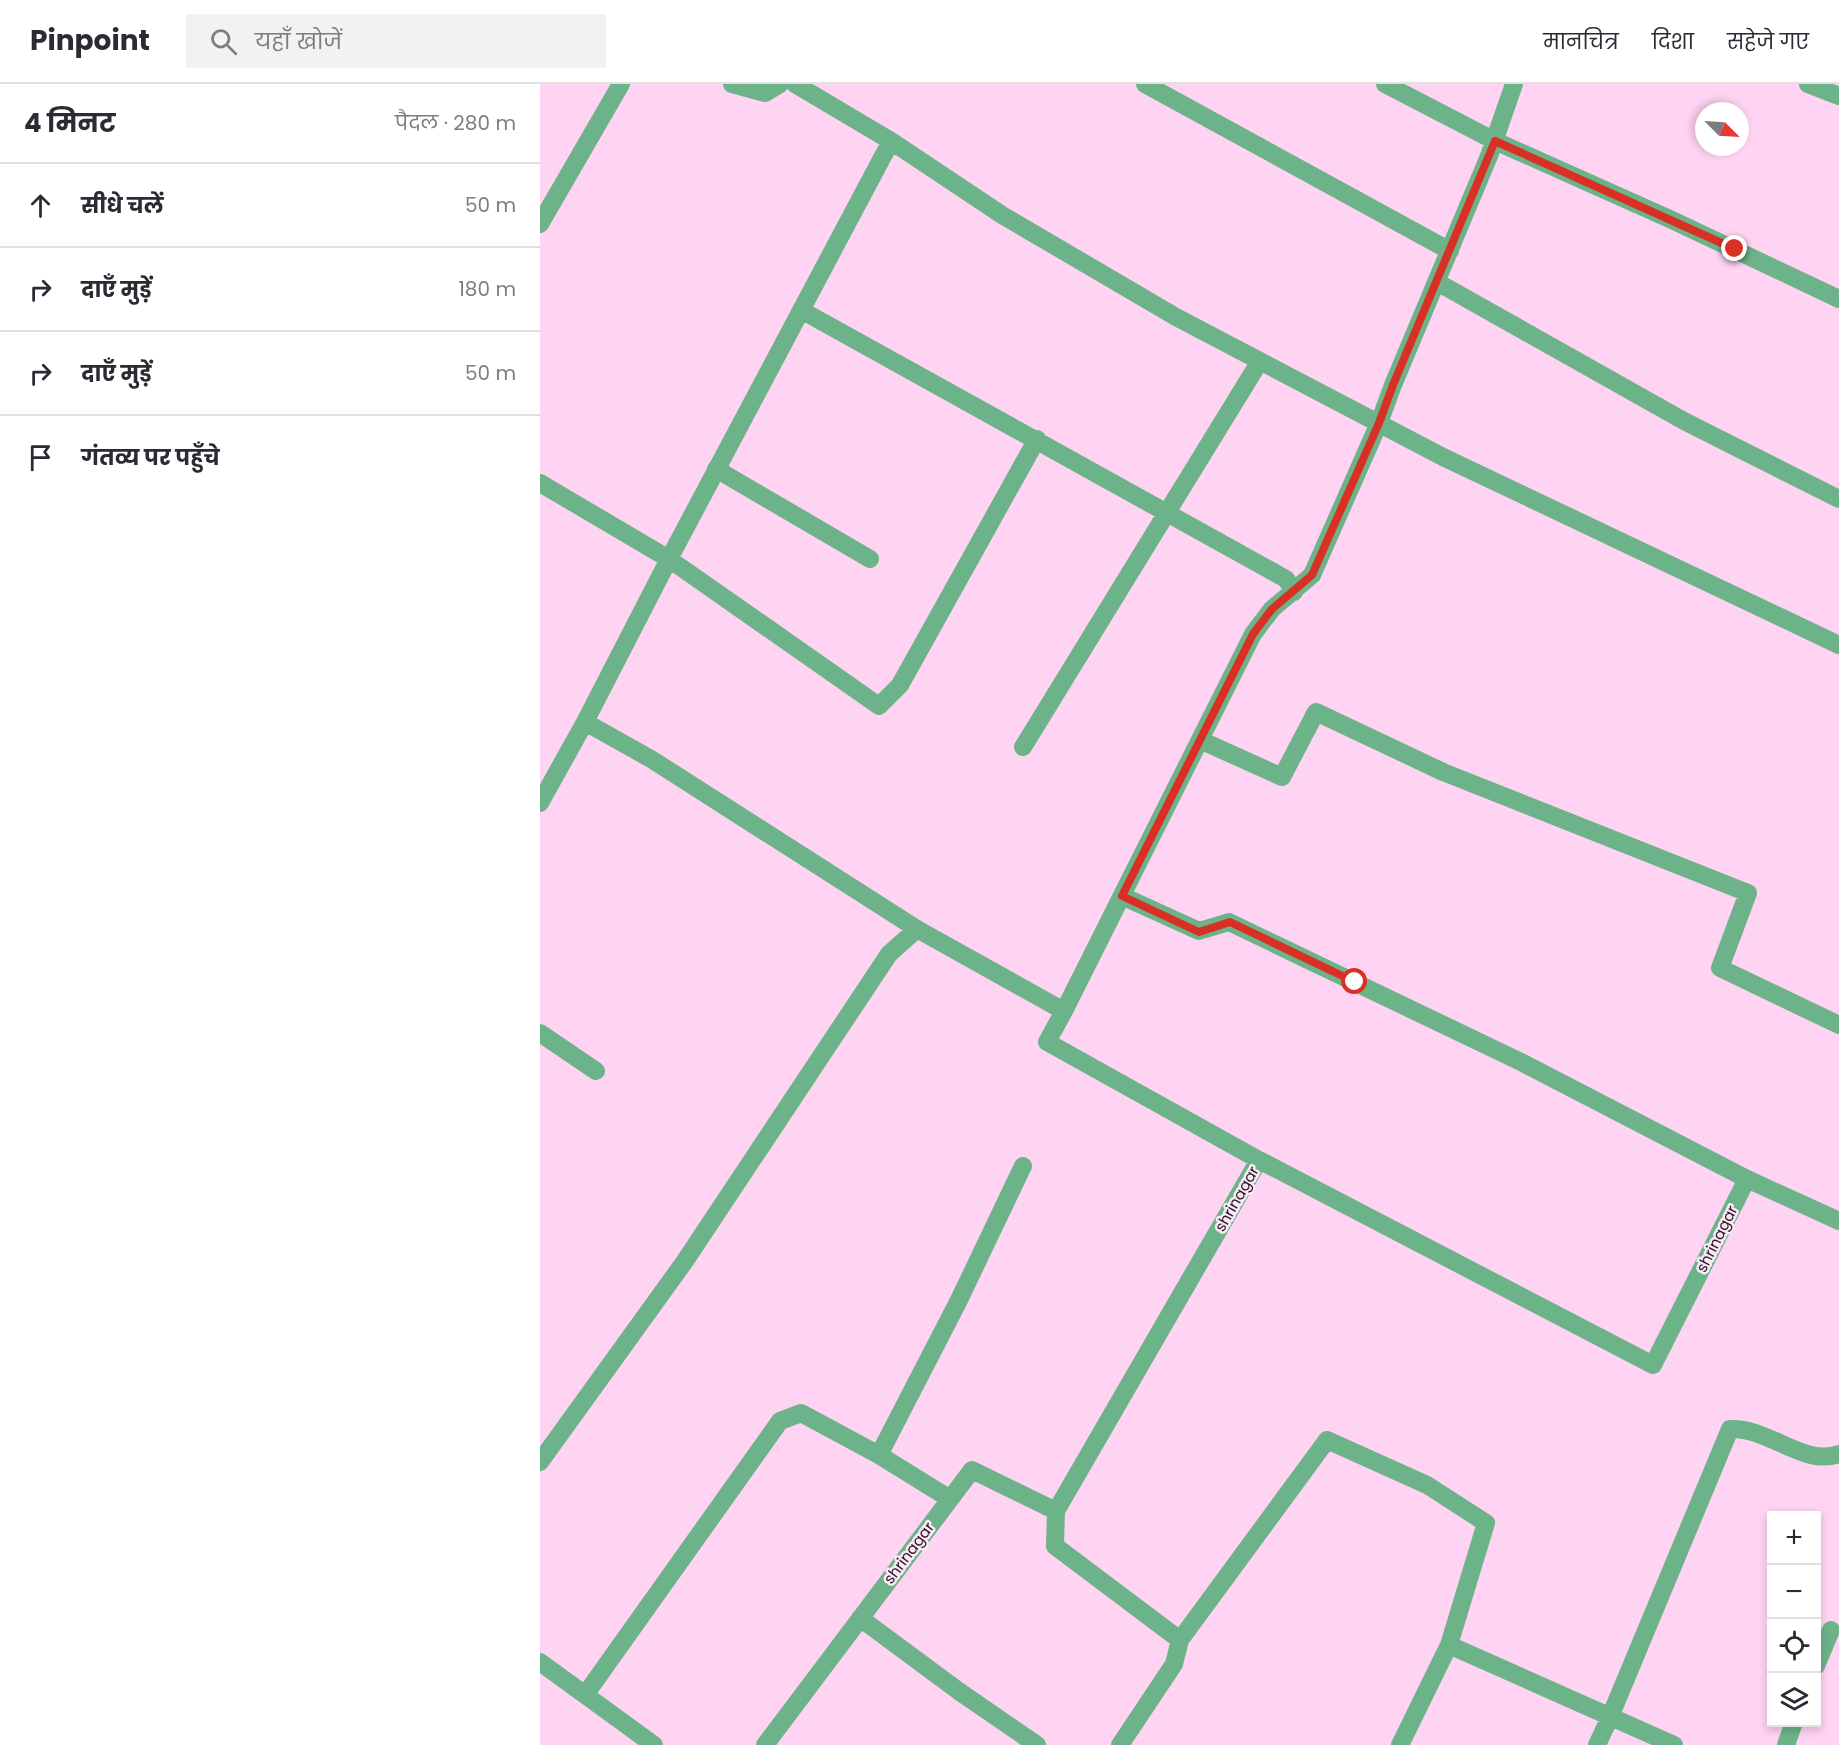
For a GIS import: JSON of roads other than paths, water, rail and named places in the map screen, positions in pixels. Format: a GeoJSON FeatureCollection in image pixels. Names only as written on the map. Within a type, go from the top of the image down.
{"type":"FeatureCollection","features":[{"type":"Feature","properties":{"kind":"street"},"geometry":{"type":"LineString","coordinates":[[540,224],[621,84]]}},
{"type":"Feature","properties":{"kind":"street"},"geometry":{"type":"LineString","coordinates":[[732,84],[765,93],[780,84]]}},
{"type":"Feature","properties":{"kind":"street"},"geometry":{"type":"LineString","coordinates":[[795,84],[891,141],[1002,215],[1176,317],[1443,457],[1839,645]]}},
{"type":"Feature","properties":{"kind":"street"},"geometry":{"type":"LineString","coordinates":[[1145,84],[1450,251]]}},
{"type":"Feature","properties":{"kind":"street"},"geometry":{"type":"LineString","coordinates":[[1385,84],[1495,141],[1672,220],[1839,299]]}},
{"type":"Feature","properties":{"kind":"street"},"geometry":{"type":"LineString","coordinates":[[1259,1160],[1047,1042],[1065,1011],[1253,634],[1272,609],[1312,575],[1379,423],[1450,251],[1495,141],[1514,84]]}},
{"type":"Feature","properties":{"kind":"street"},"geometry":{"type":"LineString","coordinates":[[1808,84],[1839,96]]}},
{"type":"Feature","properties":{"kind":"street"},"geometry":{"type":"LineString","coordinates":[[540,803],[585,722],[716,469],[891,141]]}},
{"type":"Feature","properties":{"kind":"street"},"geometry":{"type":"LineString","coordinates":[[1437,282],[1684,421],[1839,499]]}},
{"type":"Feature","properties":{"kind":"street"},"geometry":{"type":"LineString","coordinates":[[801,310],[1286,579],[1293,592]]}},
{"type":"Feature","properties":{"kind":"street"},"geometry":{"type":"LineString","coordinates":[[1023,747],[1260,361]]}},
{"type":"Feature","properties":{"kind":"street"},"geometry":{"type":"LineString","coordinates":[[540,483],[669,559],[879,706],[900,686],[1037,439]]}},
{"type":"Feature","properties":{"kind":"street"},"geometry":{"type":"LineString","coordinates":[[716,469],[870,559]]}},
{"type":"Feature","properties":{"kind":"street"},"geometry":{"type":"LineString","coordinates":[[1200,740],[1282,777],[1316,712],[1443,772],[1748,893],[1720,968],[1839,1024]]}},
{"type":"Feature","properties":{"kind":"street"},"geometry":{"type":"LineString","coordinates":[[585,722],[651,759],[917,929],[1065,1011]]}},
{"type":"Feature","properties":{"kind":"street"},"geometry":{"type":"LineString","coordinates":[[1122,896],[1199,932],[1230,922],[1523,1063],[1747,1179],[1839,1221]]}},
{"type":"Feature","properties":{"kind":"street"},"geometry":{"type":"LineString","coordinates":[[540,1462],[685,1261],[889,954],[917,929]]}},
{"type":"Feature","properties":{"kind":"street"},"geometry":{"type":"LineString","coordinates":[[540,1033],[596,1071]]}},
{"type":"Feature","properties":{"kind":"street","name":"shrinagar"},"geometry":{"type":"LineString","coordinates":[[765,1745],[972,1470],[1056,1511],[1259,1160],[1653,1365],[1747,1179]]}},
{"type":"Feature","properties":{"kind":"street"},"geometry":{"type":"LineString","coordinates":[[879,1455],[959,1300],[1023,1166]]}},
{"type":"Feature","properties":{"kind":"street"},"geometry":{"type":"LineString","coordinates":[[585,1695],[780,1421],[801,1413],[879,1455],[950,1499]]}},
{"type":"Feature","properties":{"kind":"street"},"geometry":{"type":"LineString","coordinates":[[1597,1745],[1730,1429],[1752,1430],[1804,1453],[1828,1458],[1839,1454]]}},
{"type":"Feature","properties":{"kind":"street"},"geometry":{"type":"LineString","coordinates":[[1120,1745],[1174,1664],[1179,1640],[1327,1440],[1427,1485],[1486,1523],[1449,1645],[1401,1745]]}},
{"type":"Feature","properties":{"kind":"street"},"geometry":{"type":"LineString","coordinates":[[1056,1511],[1055,1546],[1179,1640]]}},
{"type":"Feature","properties":{"kind":"street"},"geometry":{"type":"LineString","coordinates":[[860,1618],[960,1692],[1037,1745]]}},
{"type":"Feature","properties":{"kind":"street"},"geometry":{"type":"LineString","coordinates":[[1821,1654],[1831,1630]]}},
{"type":"Feature","properties":{"kind":"street"},"geometry":{"type":"LineString","coordinates":[[1449,1645],[1674,1745]]}},
{"type":"Feature","properties":{"kind":"street"},"geometry":{"type":"LineString","coordinates":[[540,1662],[654,1745]]}},
{"type":"Feature","properties":{"kind":"street"},"geometry":{"type":"LineString","coordinates":[[1786,1745],[1792,1727]]}}]}
